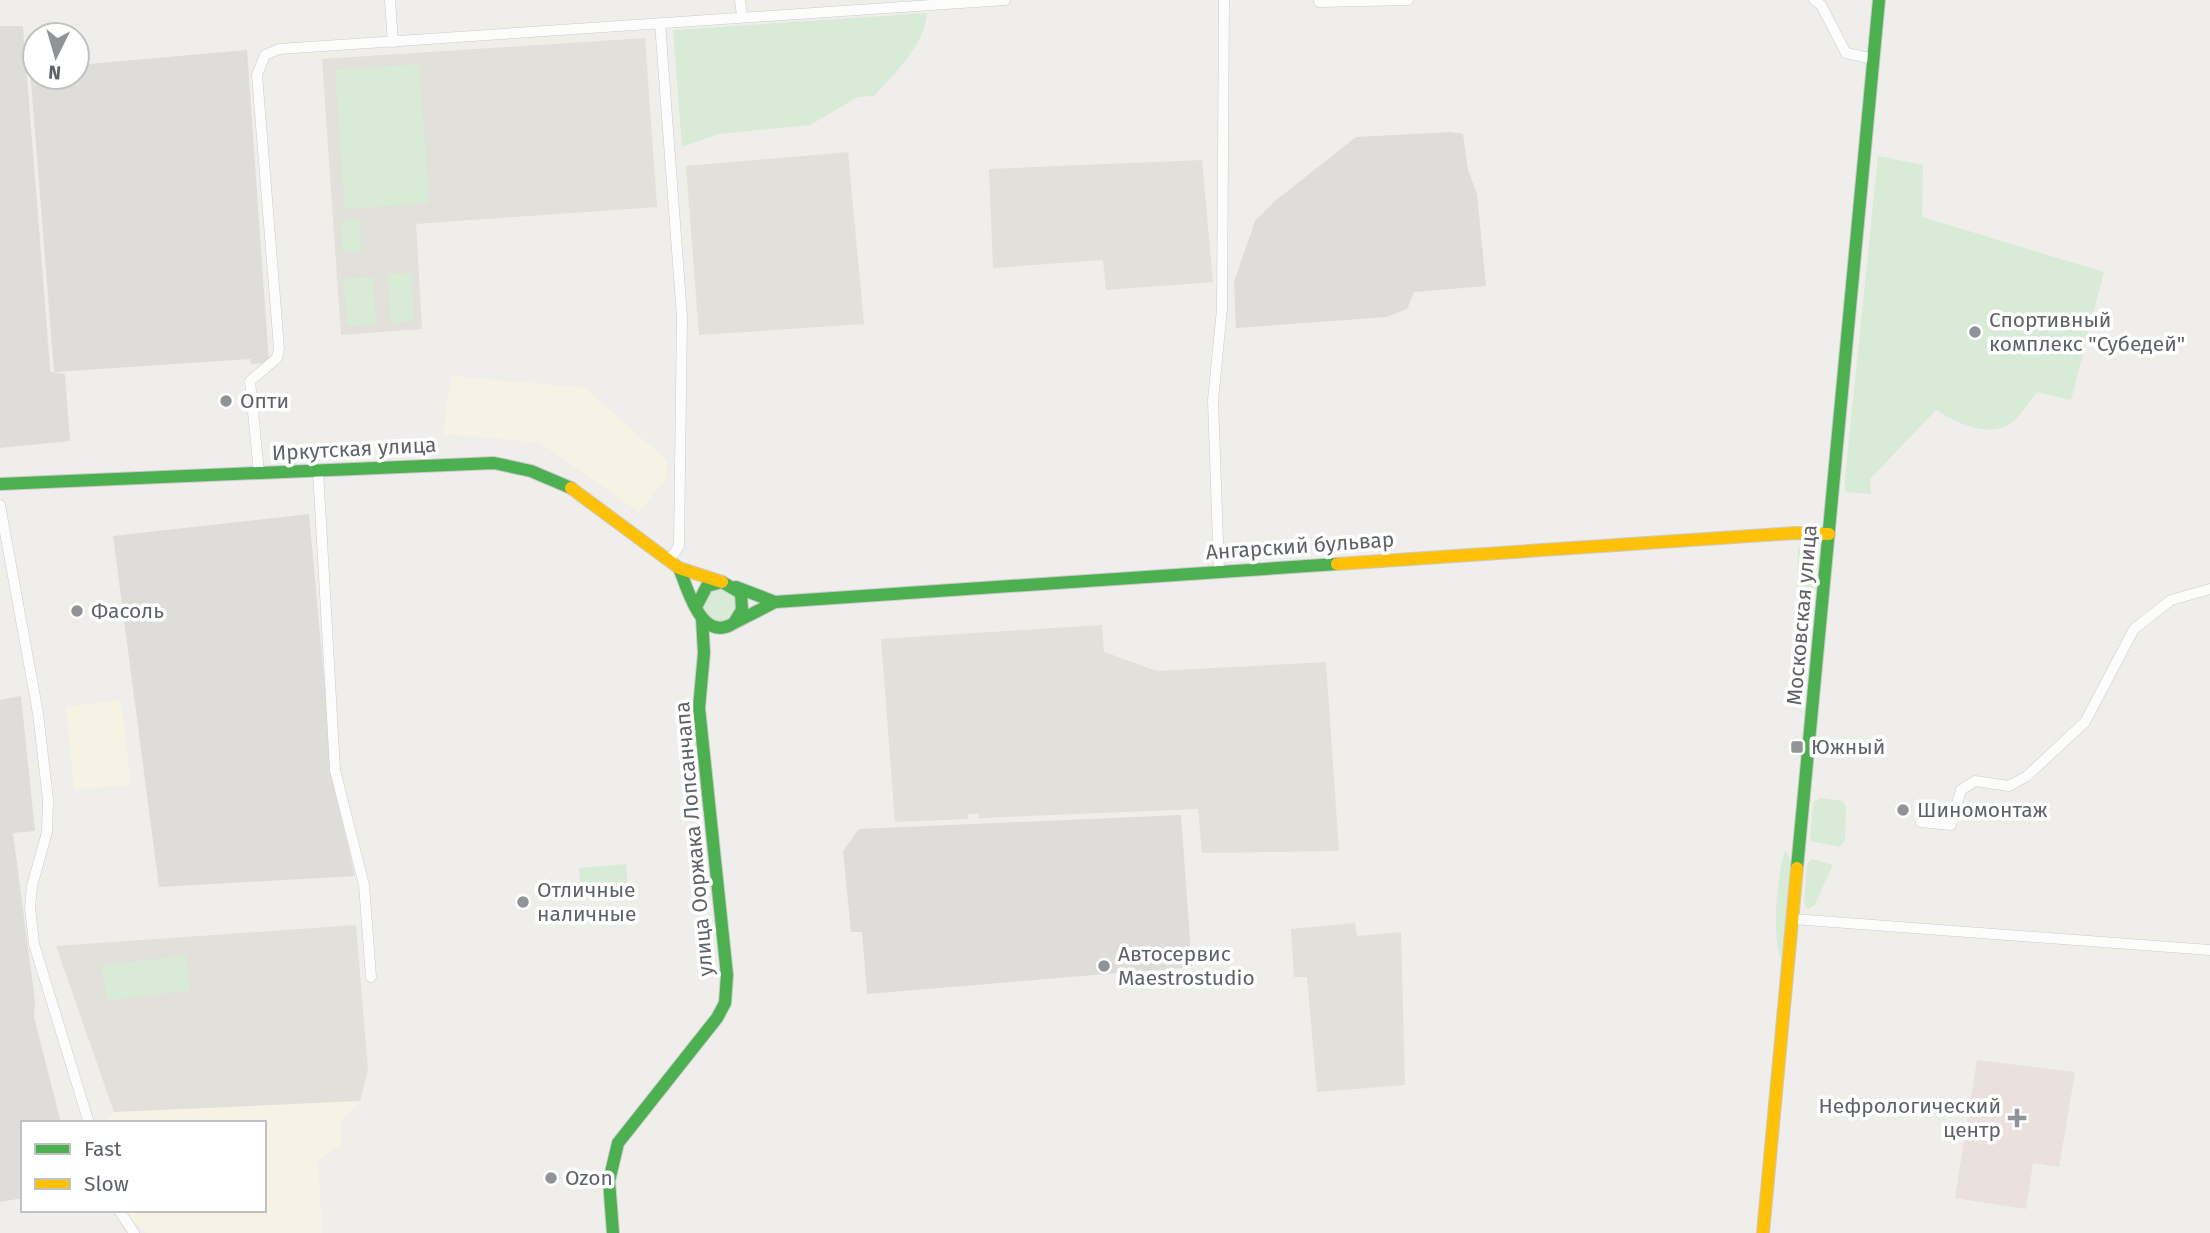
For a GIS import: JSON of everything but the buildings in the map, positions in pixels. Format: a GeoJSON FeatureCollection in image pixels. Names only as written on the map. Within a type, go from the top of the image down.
{"type":"FeatureCollection","features":[{"type":"Feature","properties":{"kind":"street"},"geometry":{"type":"LineString","coordinates":[[390,0],[393,42]]}},
{"type":"Feature","properties":{"kind":"street"},"geometry":{"type":"LineString","coordinates":[[740,0],[742,16]]}},
{"type":"Feature","properties":{"kind":"street"},"geometry":{"type":"LineString","coordinates":[[259,473],[250,381],[277,358],[279,348],[257,75],[259,63],[265,55],[279,49],[1004,0]]}},
{"type":"Feature","properties":{"kind":"street"},"geometry":{"type":"LineString","coordinates":[[1219,571],[1213,400],[1222,309],[1224,0]]}},
{"type":"Feature","properties":{"kind":"street"},"geometry":{"type":"LineString","coordinates":[[1319,2],[1408,0]]}},
{"type":"Feature","properties":{"kind":"street","name":"Московская улица"},"geometry":{"type":"LineString","coordinates":[[1763,1233],[1880,0]]}},
{"type":"Feature","properties":{"kind":"street"},"geometry":{"type":"LineString","coordinates":[[1817,3],[1846,53],[1874,59]]}},
{"type":"Feature","properties":{"kind":"street"},"geometry":{"type":"LineString","coordinates":[[660,23],[681,317],[678,407],[680,537],[674,565]]}},
{"type":"Feature","properties":{"kind":"street","name":"Иркутская улица"},"geometry":{"type":"LineString","coordinates":[[0,484],[471,463],[520,468],[571,488],[674,565],[722,582]]}},
{"type":"Feature","properties":{"kind":"street"},"geometry":{"type":"LineString","coordinates":[[318,470],[335,770],[364,885],[371,977]]}},
{"type":"Feature","properties":{"kind":"street"},"geometry":{"type":"LineString","coordinates":[[0,505],[38,713],[48,800],[47,832],[32,886],[30,907],[34,944],[88,1121]]}},
{"type":"Feature","properties":{"kind":"street","name":"Ангарский бульвар"},"geometry":{"type":"LineString","coordinates":[[733,624],[775,602],[1783,534],[1829,534]]}},
{"type":"Feature","properties":{"kind":"street","name":"Иркутская улица"},"geometry":{"type":"LineString","coordinates":[[674,565],[697,605]]}},
{"type":"Feature","properties":{"kind":"street"},"geometry":{"type":"LineString","coordinates":[[722,582],[736,587],[744,608],[733,624],[714,628],[702,619],[697,605],[707,586],[722,582]]}},
{"type":"Feature","properties":{"kind":"street","name":"Ангарский бульвар"},"geometry":{"type":"LineString","coordinates":[[736,587],[775,602]]}},
{"type":"Feature","properties":{"kind":"street"},"geometry":{"type":"LineString","coordinates":[[1921,822],[1951,825],[1961,790],[1975,781],[2009,786],[2027,776],[2085,722],[2134,629],[2171,600],[2210,589]]}},
{"type":"Feature","properties":{"kind":"street","name":"улица Ооржака Лопсанчапа"},"geometry":{"type":"LineString","coordinates":[[613,1233],[609,1181],[618,1143],[717,1018],[725,1003],[727,975],[699,708],[707,656],[702,619]]}},
{"type":"Feature","properties":{"kind":"street","name":"улица Ооржака Лопсанчапа"},"geometry":{"type":"LineString","coordinates":[[707,656],[733,624]]}},
{"type":"Feature","properties":{"kind":"street"},"geometry":{"type":"LineString","coordinates":[[1793,919],[1959,934],[2210,950]]}},
{"type":"Feature","properties":{"kind":"street"},"geometry":{"type":"LineString","coordinates":[[120,1212],[134,1233]]}},
{"type":"Feature","properties":{"kind":"shaded area"},"geometry":{"type":"Polygon","coordinates":[[[0,26],[21,26],[21,91],[28,91],[50,367],[51,372],[65,374],[70,441],[0,448],[0,26]]]}},
{"type":"Feature","properties":{"kind":"shaded area"},"geometry":{"type":"Polygon","coordinates":[[[645,38],[657,207],[416,224],[422,329],[341,335],[322,59],[645,38]]]}},
{"type":"Feature","properties":{"kind":"shaded area"},"geometry":{"type":"Polygon","coordinates":[[[247,50],[269,363],[251,364],[250,359],[54,372],[32,91],[91,91],[91,64],[247,50]]]}},
{"type":"Feature","properties":{"kind":"shaded area"},"geometry":{"type":"Polygon","coordinates":[[[1450,132],[1463,134],[1468,170],[1477,194],[1486,286],[1414,292],[1407,309],[1387,317],[1236,328],[1234,282],[1255,221],[1275,201],[1356,137],[1450,132]]]}},
{"type":"Feature","properties":{"kind":"shaded area"},"geometry":{"type":"Polygon","coordinates":[[[848,152],[864,324],[699,335],[686,166],[848,152]]]}},
{"type":"Feature","properties":{"kind":"shaded area"},"geometry":{"type":"Polygon","coordinates":[[[1202,160],[1213,282],[1106,290],[1103,260],[993,268],[989,169],[1202,160]]]}},
{"type":"Feature","properties":{"kind":"shaded area"},"geometry":{"type":"Polygon","coordinates":[[[451,376],[585,388],[667,461],[667,477],[639,512],[539,442],[443,434],[451,376]]]}},
{"type":"Feature","properties":{"kind":"shaded area"},"geometry":{"type":"Polygon","coordinates":[[[309,514],[334,786],[355,876],[159,887],[113,536],[309,514]]]}},
{"type":"Feature","properties":{"kind":"shaded area"},"geometry":{"type":"Polygon","coordinates":[[[1102,625],[1104,652],[1157,671],[1326,662],[1339,851],[1202,853],[1198,809],[979,818],[979,814],[968,814],[968,819],[895,822],[881,639],[1102,625]]]}},
{"type":"Feature","properties":{"kind":"shaded area"},"geometry":{"type":"Polygon","coordinates":[[[21,696],[35,831],[13,833],[35,1001],[34,1017],[60,1121],[21,1121],[21,1198],[0,1202],[0,700],[21,696]]]}},
{"type":"Feature","properties":{"kind":"shaded area"},"geometry":{"type":"Polygon","coordinates":[[[121,700],[131,785],[74,789],[66,707],[121,700]]]}},
{"type":"Feature","properties":{"kind":"shaded area"},"geometry":{"type":"Polygon","coordinates":[[[1181,815],[1192,967],[867,994],[862,932],[851,932],[843,851],[859,829],[1181,815]]]}},
{"type":"Feature","properties":{"kind":"shaded area"},"geometry":{"type":"Polygon","coordinates":[[[1355,923],[1357,936],[1401,932],[1405,1085],[1317,1092],[1307,977],[1294,977],[1291,929],[1355,923]]]}},
{"type":"Feature","properties":{"kind":"shaded area"},"geometry":{"type":"Polygon","coordinates":[[[356,925],[368,1070],[360,1101],[114,1112],[56,946],[356,925]]]}},
{"type":"Feature","properties":{"kind":"shaded area","name":"Нефрологический центр"},"geometry":{"type":"Polygon","coordinates":[[[1977,1060],[2075,1072],[2059,1167],[2033,1163],[2026,1209],[1955,1198],[1977,1060]]]}},
{"type":"Feature","properties":{"kind":"shaded area"},"geometry":{"type":"Polygon","coordinates":[[[360,1101],[341,1122],[341,1145],[318,1160],[322,1233],[146,1233],[126,1212],[266,1212],[266,1121],[107,1121],[114,1112],[360,1101]]]}},
{"type":"Feature","properties":{"kind":"green space"},"geometry":{"type":"Polygon","coordinates":[[[927,13],[925,25],[914,48],[874,96],[858,97],[810,125],[719,134],[682,147],[673,30],[927,13]]]}},
{"type":"Feature","properties":{"kind":"green space"},"geometry":{"type":"Polygon","coordinates":[[[419,64],[429,203],[345,209],[335,70],[419,64]]]}},
{"type":"Feature","properties":{"kind":"green space","name":"Спортивный комплекс \"Субедей\""},"geometry":{"type":"Polygon","coordinates":[[[1878,156],[1923,165],[1922,217],[2104,272],[2071,400],[2037,392],[2015,420],[2002,428],[1993,429],[1962,424],[1936,410],[1870,479],[1871,494],[1845,492],[1845,478],[1878,156]]]}},
{"type":"Feature","properties":{"kind":"green space"},"geometry":{"type":"Polygon","coordinates":[[[360,220],[361,251],[343,252],[341,222],[360,220]]]}},
{"type":"Feature","properties":{"kind":"green space"},"geometry":{"type":"Polygon","coordinates":[[[412,273],[414,321],[391,323],[388,274],[412,273]]]}},
{"type":"Feature","properties":{"kind":"green space"},"geometry":{"type":"Polygon","coordinates":[[[373,277],[376,325],[347,326],[344,279],[373,277]]]}},
{"type":"Feature","properties":{"kind":"green space"},"geometry":{"type":"Polygon","coordinates":[[[1798,547],[1810,554],[1817,566],[1810,627],[1797,626],[1798,547]]]}},
{"type":"Feature","properties":{"kind":"green space"},"geometry":{"type":"Polygon","coordinates":[[[718,586],[735,593],[739,611],[725,624],[713,623],[701,608],[703,596],[718,586]]]}},
{"type":"Feature","properties":{"kind":"green space"},"geometry":{"type":"Polygon","coordinates":[[[1820,798],[1842,801],[1846,806],[1845,840],[1840,847],[1810,841],[1813,802],[1820,798]]]}},
{"type":"Feature","properties":{"kind":"green space"},"geometry":{"type":"Polygon","coordinates":[[[1785,850],[1792,862],[1783,964],[1776,924],[1777,892],[1785,850]]]}},
{"type":"Feature","properties":{"kind":"green space"},"geometry":{"type":"Polygon","coordinates":[[[1812,859],[1833,865],[1814,906],[1808,909],[1804,904],[1807,864],[1812,859]]]}},
{"type":"Feature","properties":{"kind":"green space"},"geometry":{"type":"Polygon","coordinates":[[[626,864],[628,887],[581,892],[579,868],[626,864]]]}},
{"type":"Feature","properties":{"kind":"green space"},"geometry":{"type":"Polygon","coordinates":[[[186,955],[190,990],[107,1001],[102,966],[186,955]]]}},
{"type":"Feature","properties":{"kind":"traffic: fast"},"geometry":{"type":"LineString","coordinates":[[1797,868],[1879,0]]}},
{"type":"Feature","properties":{"kind":"traffic: fast"},"geometry":{"type":"LineString","coordinates":[[0,484],[494,463],[531,471],[571,488]]}},
{"type":"Feature","properties":{"kind":"traffic: fast"},"geometry":{"type":"LineString","coordinates":[[736,622],[775,602],[1337,564]]}},
{"type":"Feature","properties":{"kind":"traffic: fast"},"geometry":{"type":"LineString","coordinates":[[679,568],[698,611],[704,620],[713,626],[723,628],[734,623],[742,610],[741,593],[722,582],[707,586],[697,605]]}},
{"type":"Feature","properties":{"kind":"traffic: fast"},"geometry":{"type":"LineString","coordinates":[[736,587],[775,602]]}},
{"type":"Feature","properties":{"kind":"traffic: fast"},"geometry":{"type":"LineString","coordinates":[[613,1233],[609,1181],[618,1143],[717,1018],[725,1003],[727,975],[699,708],[704,653],[702,619]]}},
{"type":"Feature","properties":{"kind":"traffic: slow"},"geometry":{"type":"LineString","coordinates":[[571,488],[679,568],[722,582]]}},
{"type":"Feature","properties":{"kind":"traffic: slow"},"geometry":{"type":"LineString","coordinates":[[1337,564],[1795,533],[1829,534]]}},
{"type":"Feature","properties":{"kind":"traffic: slow"},"geometry":{"type":"LineString","coordinates":[[1763,1233],[1797,868]]}},
{"type":"Feature","properties":{"kind":"place","name":"Спортивный комплекс \"Субедей\""},"geometry":{"type":"Point","coordinates":[1975,332]}},
{"type":"Feature","properties":{"kind":"place","name":"Опти"},"geometry":{"type":"Point","coordinates":[226,401]}},
{"type":"Feature","properties":{"kind":"place","name":"Фасоль"},"geometry":{"type":"Point","coordinates":[77,611]}},
{"type":"Feature","properties":{"kind":"place","name":"Южный"},"geometry":{"type":"Point","coordinates":[1797,747]}},
{"type":"Feature","properties":{"kind":"place","name":"Шиномонтаж"},"geometry":{"type":"Point","coordinates":[1903,810]}},
{"type":"Feature","properties":{"kind":"place","name":"Отличные наличные"},"geometry":{"type":"Point","coordinates":[523,902]}},
{"type":"Feature","properties":{"kind":"place","name":"Автосервис Maestrostudio"},"geometry":{"type":"Point","coordinates":[1104,966]}},
{"type":"Feature","properties":{"kind":"place","name":"Нефрологический центр"},"geometry":{"type":"Point","coordinates":[2017,1118]}},
{"type":"Feature","properties":{"kind":"place","name":"Ozon"},"geometry":{"type":"Point","coordinates":[551,1178]}}]}
